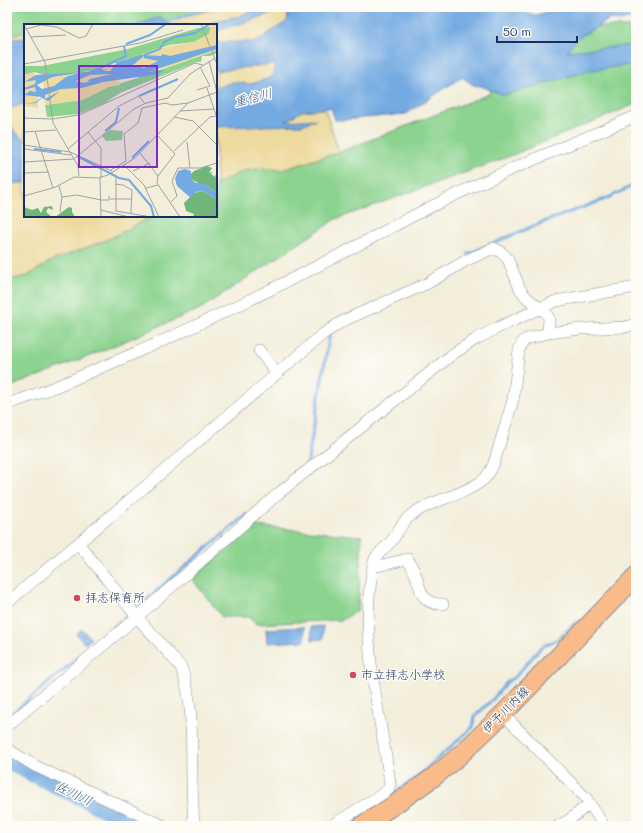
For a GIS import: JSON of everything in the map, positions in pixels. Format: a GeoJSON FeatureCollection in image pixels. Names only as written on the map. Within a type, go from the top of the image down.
{"type":"FeatureCollection","features":[{"type":"Feature","properties":{"kind":"main road","name":"伊予川内線"},"geometry":{"type":"LineString","coordinates":[[370,824],[436,776],[460,755],[503,714],[636,576]]}},
{"type":"Feature","properties":{"kind":"street"},"geometry":{"type":"LineString","coordinates":[[7,404],[50,389],[181,333],[324,263],[477,184],[636,116]]}},
{"type":"Feature","properties":{"kind":"street"},"geometry":{"type":"LineString","coordinates":[[7,602],[323,334],[333,327],[428,283],[467,260],[494,248],[501,252],[508,259],[520,290],[532,303],[546,313],[549,318],[548,333]]}},
{"type":"Feature","properties":{"kind":"street"},"geometry":{"type":"LineString","coordinates":[[7,726],[279,493],[453,354],[487,333],[556,301],[636,287]]}},
{"type":"Feature","properties":{"kind":"street"},"geometry":{"type":"LineString","coordinates":[[331,826],[384,793],[389,788],[390,783],[371,658],[369,620],[370,586],[374,560],[410,516],[474,486],[483,480],[488,474],[493,466],[513,400],[519,350],[522,343],[526,339],[548,333],[581,329],[625,327],[636,324]]}},
{"type":"Feature","properties":{"kind":"street"},"geometry":{"type":"LineString","coordinates":[[259,350],[277,374]]}},
{"type":"Feature","properties":{"kind":"street"},"geometry":{"type":"LineString","coordinates":[[78,543],[137,616],[181,667],[184,674],[192,718],[194,826]]}},
{"type":"Feature","properties":{"kind":"street"},"geometry":{"type":"LineString","coordinates":[[373,567],[408,559],[416,574],[423,596],[430,602],[443,604]]}},
{"type":"Feature","properties":{"kind":"street"},"geometry":{"type":"LineString","coordinates":[[503,714],[586,798],[604,826]]}},
{"type":"Feature","properties":{"kind":"street"},"geometry":{"type":"LineString","coordinates":[[7,749],[35,766],[164,826]]}},
{"type":"Feature","properties":{"kind":"street"},"geometry":{"type":"LineString","coordinates":[[558,826],[569,820],[590,804]]}},
{"type":"Feature","properties":{"kind":"green space"},"geometry":{"type":"Polygon","coordinates":[[[7,7],[224,7],[151,24],[24,24],[24,33],[7,35],[7,7]]]}},
{"type":"Feature","properties":{"kind":"green space"},"geometry":{"type":"Polygon","coordinates":[[[564,26],[636,27],[636,104],[500,160],[336,219],[200,309],[92,355],[7,388],[7,280],[27,276],[51,261],[111,238],[150,217],[217,217],[217,184],[243,171],[263,168],[282,170],[339,152],[489,94],[496,71],[564,26]]]}},
{"type":"Feature","properties":{"kind":"green space"},"geometry":{"type":"Polygon","coordinates":[[[255,526],[362,536],[358,610],[342,620],[256,624],[248,617],[222,617],[192,579],[255,526]]]}},
{"type":"Feature","properties":{"kind":"sand"},"geometry":{"type":"Polygon","coordinates":[[[224,7],[291,7],[339,152],[282,170],[263,168],[243,171],[217,184],[217,24],[151,24],[224,7]]]}},
{"type":"Feature","properties":{"kind":"sand"},"geometry":{"type":"Polygon","coordinates":[[[24,33],[24,217],[150,217],[111,238],[51,261],[27,276],[7,280],[7,35],[24,33]]]}},
{"type":"Feature","properties":{"kind":"water"},"geometry":{"type":"Polygon","coordinates":[[[259,7],[276,7],[269,14],[217,32],[217,24],[211,24],[212,22],[239,16],[259,7]]]}},
{"type":"Feature","properties":{"kind":"water","name":"重信川"},"geometry":{"type":"Polygon","coordinates":[[[289,7],[474,7],[477,10],[502,9],[537,15],[560,7],[636,7],[636,17],[621,21],[610,19],[576,39],[567,51],[636,45],[636,64],[592,70],[504,95],[481,86],[473,85],[462,77],[406,114],[335,120],[331,108],[302,111],[286,121],[317,119],[302,125],[217,127],[217,88],[232,82],[251,84],[272,77],[275,64],[217,71],[217,42],[256,42],[287,21],[289,7]]]}},
{"type":"Feature","properties":{"kind":"water"},"geometry":{"type":"Polygon","coordinates":[[[160,17],[170,24],[140,24],[160,17]]]}},
{"type":"Feature","properties":{"kind":"water"},"geometry":{"type":"Polygon","coordinates":[[[24,38],[24,103],[7,110],[7,39],[24,38]]]}},
{"type":"Feature","properties":{"kind":"water"},"geometry":{"type":"Polygon","coordinates":[[[7,122],[10,122],[14,131],[24,139],[24,183],[7,184],[7,122]]]}},
{"type":"Feature","properties":{"kind":"water"},"geometry":{"type":"Polygon","coordinates":[[[323,626],[323,639],[312,640],[311,627],[323,626]]]}},
{"type":"Feature","properties":{"kind":"water"},"geometry":{"type":"Polygon","coordinates":[[[304,627],[305,641],[267,643],[266,629],[304,627]]]}},
{"type":"Feature","properties":{"kind":"water"},"geometry":{"type":"Polygon","coordinates":[[[82,629],[91,639],[85,644],[76,634],[82,629]]]}},
{"type":"Feature","properties":{"kind":"waterway"},"geometry":{"type":"LineString","coordinates":[[162,24],[209,7]]}},
{"type":"Feature","properties":{"kind":"waterway"},"geometry":{"type":"LineString","coordinates":[[468,254],[541,223],[608,198],[636,184]]}},
{"type":"Feature","properties":{"kind":"waterway"},"geometry":{"type":"LineString","coordinates":[[307,465],[330,333]]}},
{"type":"Feature","properties":{"kind":"waterway"},"geometry":{"type":"LineString","coordinates":[[7,718],[247,514]]}},
{"type":"Feature","properties":{"kind":"waterway"},"geometry":{"type":"LineString","coordinates":[[386,798],[419,775],[473,727],[475,716],[493,699],[507,682],[516,676],[541,647],[558,639],[576,621]]}},
{"type":"Feature","properties":{"kind":"waterway","name":"佐川川"},"geometry":{"type":"LineString","coordinates":[[9,761],[13,756]]}},
{"type":"Feature","properties":{"kind":"waterway","name":"佐川川"},"geometry":{"type":"LineString","coordinates":[[7,760],[141,826]]}},
{"type":"Feature","properties":{"kind":"place","name":"拝志保育所"},"geometry":{"type":"Point","coordinates":[77,598]}},
{"type":"Feature","properties":{"kind":"place","name":"市立拝志小学校"},"geometry":{"type":"Point","coordinates":[353,675]}}]}
